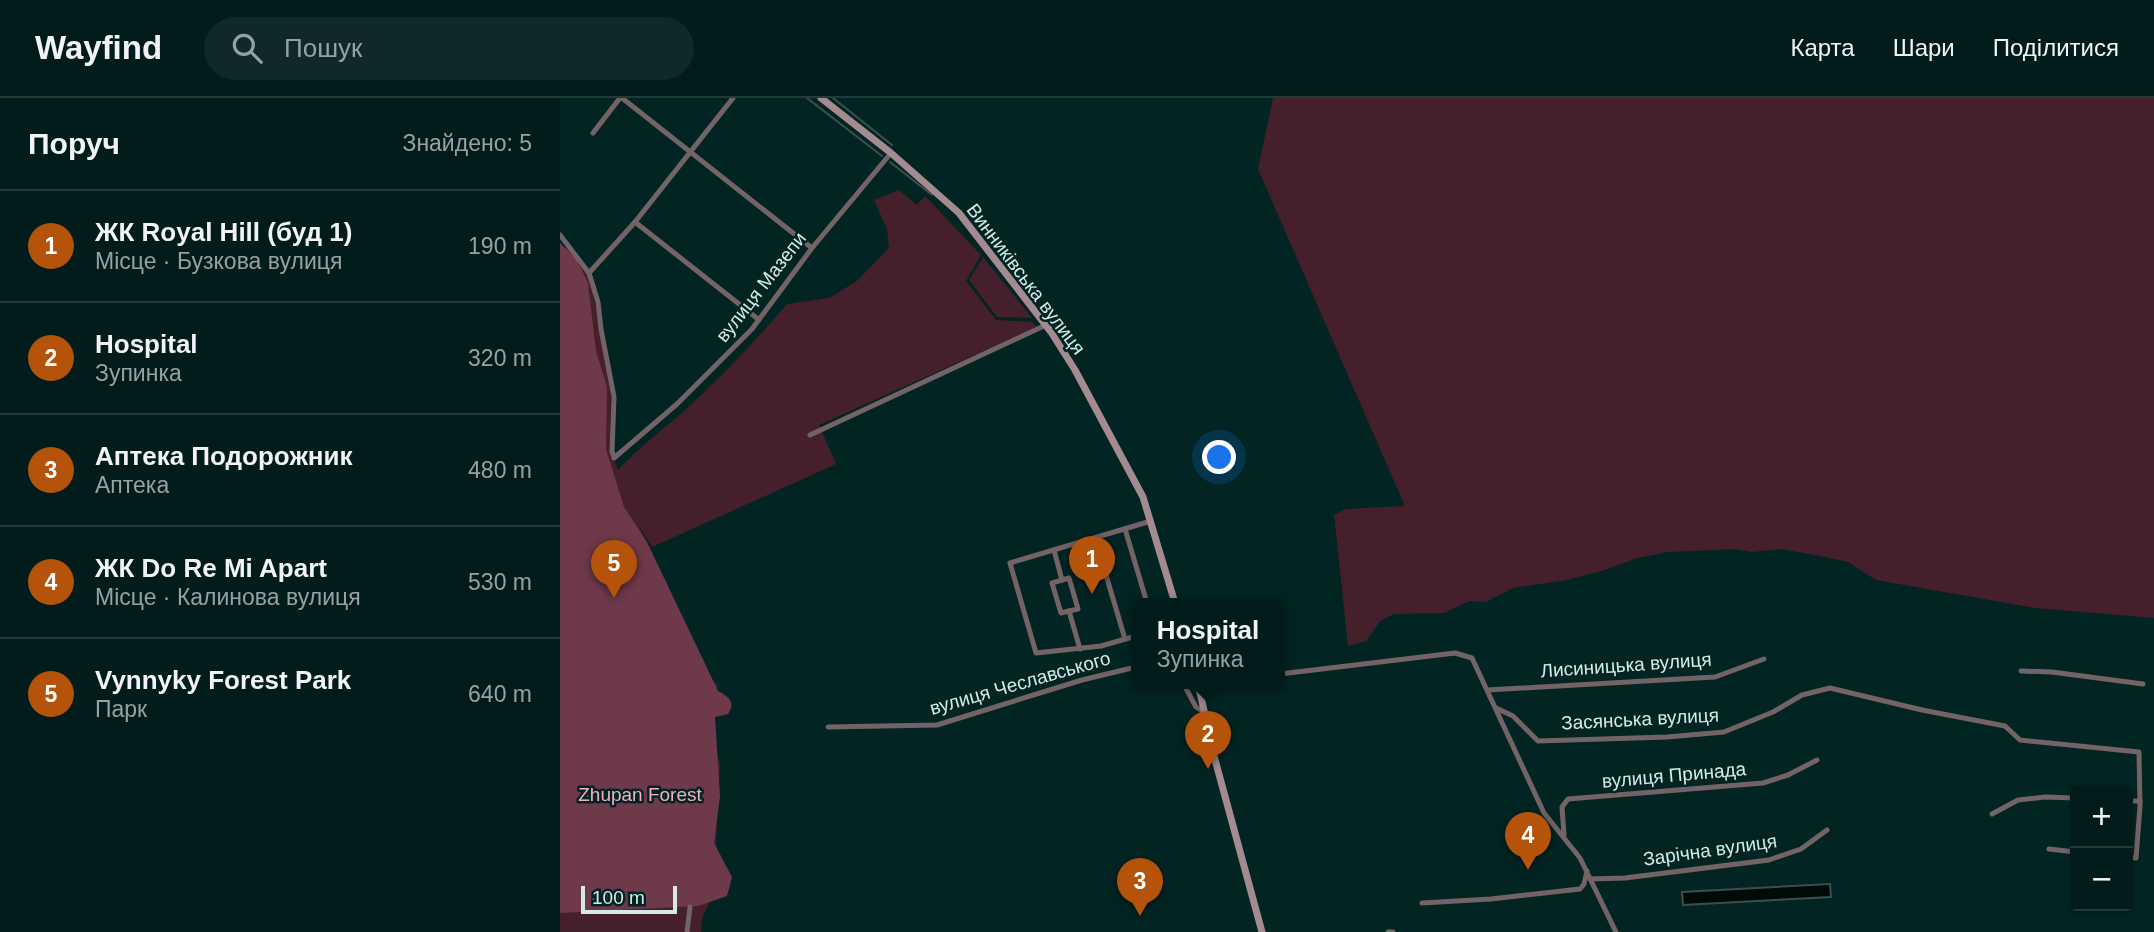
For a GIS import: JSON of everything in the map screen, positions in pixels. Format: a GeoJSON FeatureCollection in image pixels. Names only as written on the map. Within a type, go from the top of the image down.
{"type":"FeatureCollection","features":[{"type":"Feature","properties":{"kind":"main road","name":"Винниківська вулиця"},"geometry":{"type":"LineString","coordinates":[[821,98],[891,153],[959,214],[1046,325],[1076,370],[1143,497],[1174,598]]}},
{"type":"Feature","properties":{"kind":"main road"},"geometry":{"type":"LineString","coordinates":[[1199,689],[1262,932]]}},
{"type":"Feature","properties":{"kind":"street"},"geometry":{"type":"LineString","coordinates":[[593,133],[621,98],[812,248]]}},
{"type":"Feature","properties":{"kind":"street"},"geometry":{"type":"LineString","coordinates":[[560,235],[589,273],[635,222],[733,98]]}},
{"type":"Feature","properties":{"kind":"street","name":"вулиця Мазепи"},"geometry":{"type":"LineString","coordinates":[[589,273],[598,302],[614,397],[614,458],[677,404],[746,336],[812,248],[891,153]]}},
{"type":"Feature","properties":{"kind":"street"},"geometry":{"type":"LineString","coordinates":[[635,222],[758,319]]}},
{"type":"Feature","properties":{"kind":"street"},"geometry":{"type":"LineString","coordinates":[[810,435],[1046,325]]}},
{"type":"Feature","properties":{"kind":"street"},"geometry":{"type":"LineString","coordinates":[[1131,637],[1101,646],[1036,653],[1010,564],[1151,521]]}},
{"type":"Feature","properties":{"kind":"street"},"geometry":{"type":"LineString","coordinates":[[1125,529],[1146,598]]}},
{"type":"Feature","properties":{"kind":"street"},"geometry":{"type":"LineString","coordinates":[[1095,538],[1125,639]]}},
{"type":"Feature","properties":{"kind":"street"},"geometry":{"type":"LineString","coordinates":[[1054,550],[1062,580]]}},
{"type":"Feature","properties":{"kind":"street"},"geometry":{"type":"LineString","coordinates":[[1069,578],[1078,609],[1061,613],[1052,583],[1062,580],[1069,578]]}},
{"type":"Feature","properties":{"kind":"street"},"geometry":{"type":"LineString","coordinates":[[1069,611],[1080,649]]}},
{"type":"Feature","properties":{"kind":"street"},"geometry":{"type":"LineString","coordinates":[[1285,673],[1461,653],[1472,658],[1541,806],[1587,871],[1616,932]]}},
{"type":"Feature","properties":{"kind":"street","name":"Лисиницька вулиця"},"geometry":{"type":"LineString","coordinates":[[1488,690],[1715,677],[1764,659]]}},
{"type":"Feature","properties":{"kind":"street","name":"вулиця Чеславського"},"geometry":{"type":"LineString","coordinates":[[828,727],[937,725],[1082,680],[1131,668]]}},
{"type":"Feature","properties":{"kind":"street"},"geometry":{"type":"LineString","coordinates":[[2021,671],[2052,672],[2143,684]]}},
{"type":"Feature","properties":{"kind":"street","name":"Засянська вулиця"},"geometry":{"type":"LineString","coordinates":[[1496,708],[1513,716],[1538,741],[1667,737],[1724,732],[1773,712],[1802,695],[1830,688],[2005,726],[2020,740],[2139,752],[2140,801]]}},
{"type":"Feature","properties":{"kind":"street"},"geometry":{"type":"LineString","coordinates":[[1186,689],[1196,707],[1204,714]]}},
{"type":"Feature","properties":{"kind":"street","name":"вулиця Принада"},"geometry":{"type":"LineString","coordinates":[[1564,835],[1562,807],[1568,799],[1763,783],[1788,775],[1817,760]]}},
{"type":"Feature","properties":{"kind":"street"},"geometry":{"type":"LineString","coordinates":[[1992,814],[2018,800],[2070,798]]}},
{"type":"Feature","properties":{"kind":"street"},"geometry":{"type":"LineString","coordinates":[[2133,801],[2140,801],[2136,858],[2133,858]]}},
{"type":"Feature","properties":{"kind":"street","name":"Зарічна вулиця"},"geometry":{"type":"LineString","coordinates":[[1590,880],[1769,860],[1801,849],[1827,830]]}},
{"type":"Feature","properties":{"kind":"street"},"geometry":{"type":"LineString","coordinates":[[2049,849],[2070,851]]}},
{"type":"Feature","properties":{"kind":"street"},"geometry":{"type":"LineString","coordinates":[[1422,903],[1491,899],[1580,889],[1587,871]]}},
{"type":"Feature","properties":{"kind":"street"},"geometry":{"type":"LineString","coordinates":[[687,932],[690,907]]}},
{"type":"Feature","properties":{"kind":"green space"},"geometry":{"type":"Polygon","coordinates":[[[1273,98],[2154,98],[2154,618],[2036,608],[1876,580],[1848,562],[1821,556],[1781,549],[1752,552],[1735,549],[1668,552],[1637,558],[1567,580],[1513,588],[1485,602],[1469,601],[1444,613],[1394,614],[1380,621],[1366,641],[1348,646],[1334,515],[1346,509],[1405,506],[1258,169],[1273,98]]]}},
{"type":"Feature","properties":{"kind":"green space"},"geometry":{"type":"Polygon","coordinates":[[[899,190],[917,205],[925,196],[981,255],[966,281],[996,320],[1033,322],[1036,327],[819,425],[836,464],[652,547],[639,526],[699,665],[719,687],[690,692],[691,714],[720,762],[716,842],[719,881],[702,919],[701,932],[560,932],[560,245],[571,250],[590,275],[611,395],[610,450],[618,470],[709,387],[787,304],[829,298],[857,281],[889,248],[887,229],[874,200],[899,190]]]}},
{"type":"Feature","properties":{"kind":"green space","name":"Zhupan Forest"},"geometry":{"type":"Polygon","coordinates":[[[560,243],[577,260],[588,283],[596,351],[607,387],[606,449],[624,507],[647,542],[718,691],[731,703],[728,714],[715,717],[720,796],[714,843],[732,877],[727,896],[698,906],[560,913],[560,243]]]}},
{"type":"Feature","properties":{"kind":"green space"},"geometry":{"type":"Polygon","coordinates":[[[983,257],[1032,318],[997,317],[969,280],[983,257]]]}},
{"type":"Feature","properties":{"kind":"shaded area"},"geometry":{"type":"Polygon","coordinates":[[[1830,884],[1831,897],[1683,905],[1682,892],[1830,884]]]}},
{"type":"Feature","properties":{"kind":"waterway"},"geometry":{"type":"LineString","coordinates":[[807,98],[882,156]]}},
{"type":"Feature","properties":{"kind":"waterway"},"geometry":{"type":"LineString","coordinates":[[833,98],[892,145]]}},
{"type":"Feature","properties":{"kind":"waterway"},"geometry":{"type":"LineString","coordinates":[[890,162],[932,195]]}},
{"type":"Feature","properties":{"kind":"place","name":"ЖК Royal Hill (буд 1)"},"geometry":{"type":"Point","coordinates":[1092,594]}},
{"type":"Feature","properties":{"kind":"place","name":"Vynnyky Forest Park"},"geometry":{"type":"Point","coordinates":[614,598]}},
{"type":"Feature","properties":{"kind":"place","name":"Hospital"},"geometry":{"type":"Point","coordinates":[1208,769]}},
{"type":"Feature","properties":{"kind":"place","name":"ЖК Do Re Mi Apart"},"geometry":{"type":"Point","coordinates":[1528,870]}},
{"type":"Feature","properties":{"kind":"place","name":"Аптека Подорожник"},"geometry":{"type":"Point","coordinates":[1140,916]}}]}
